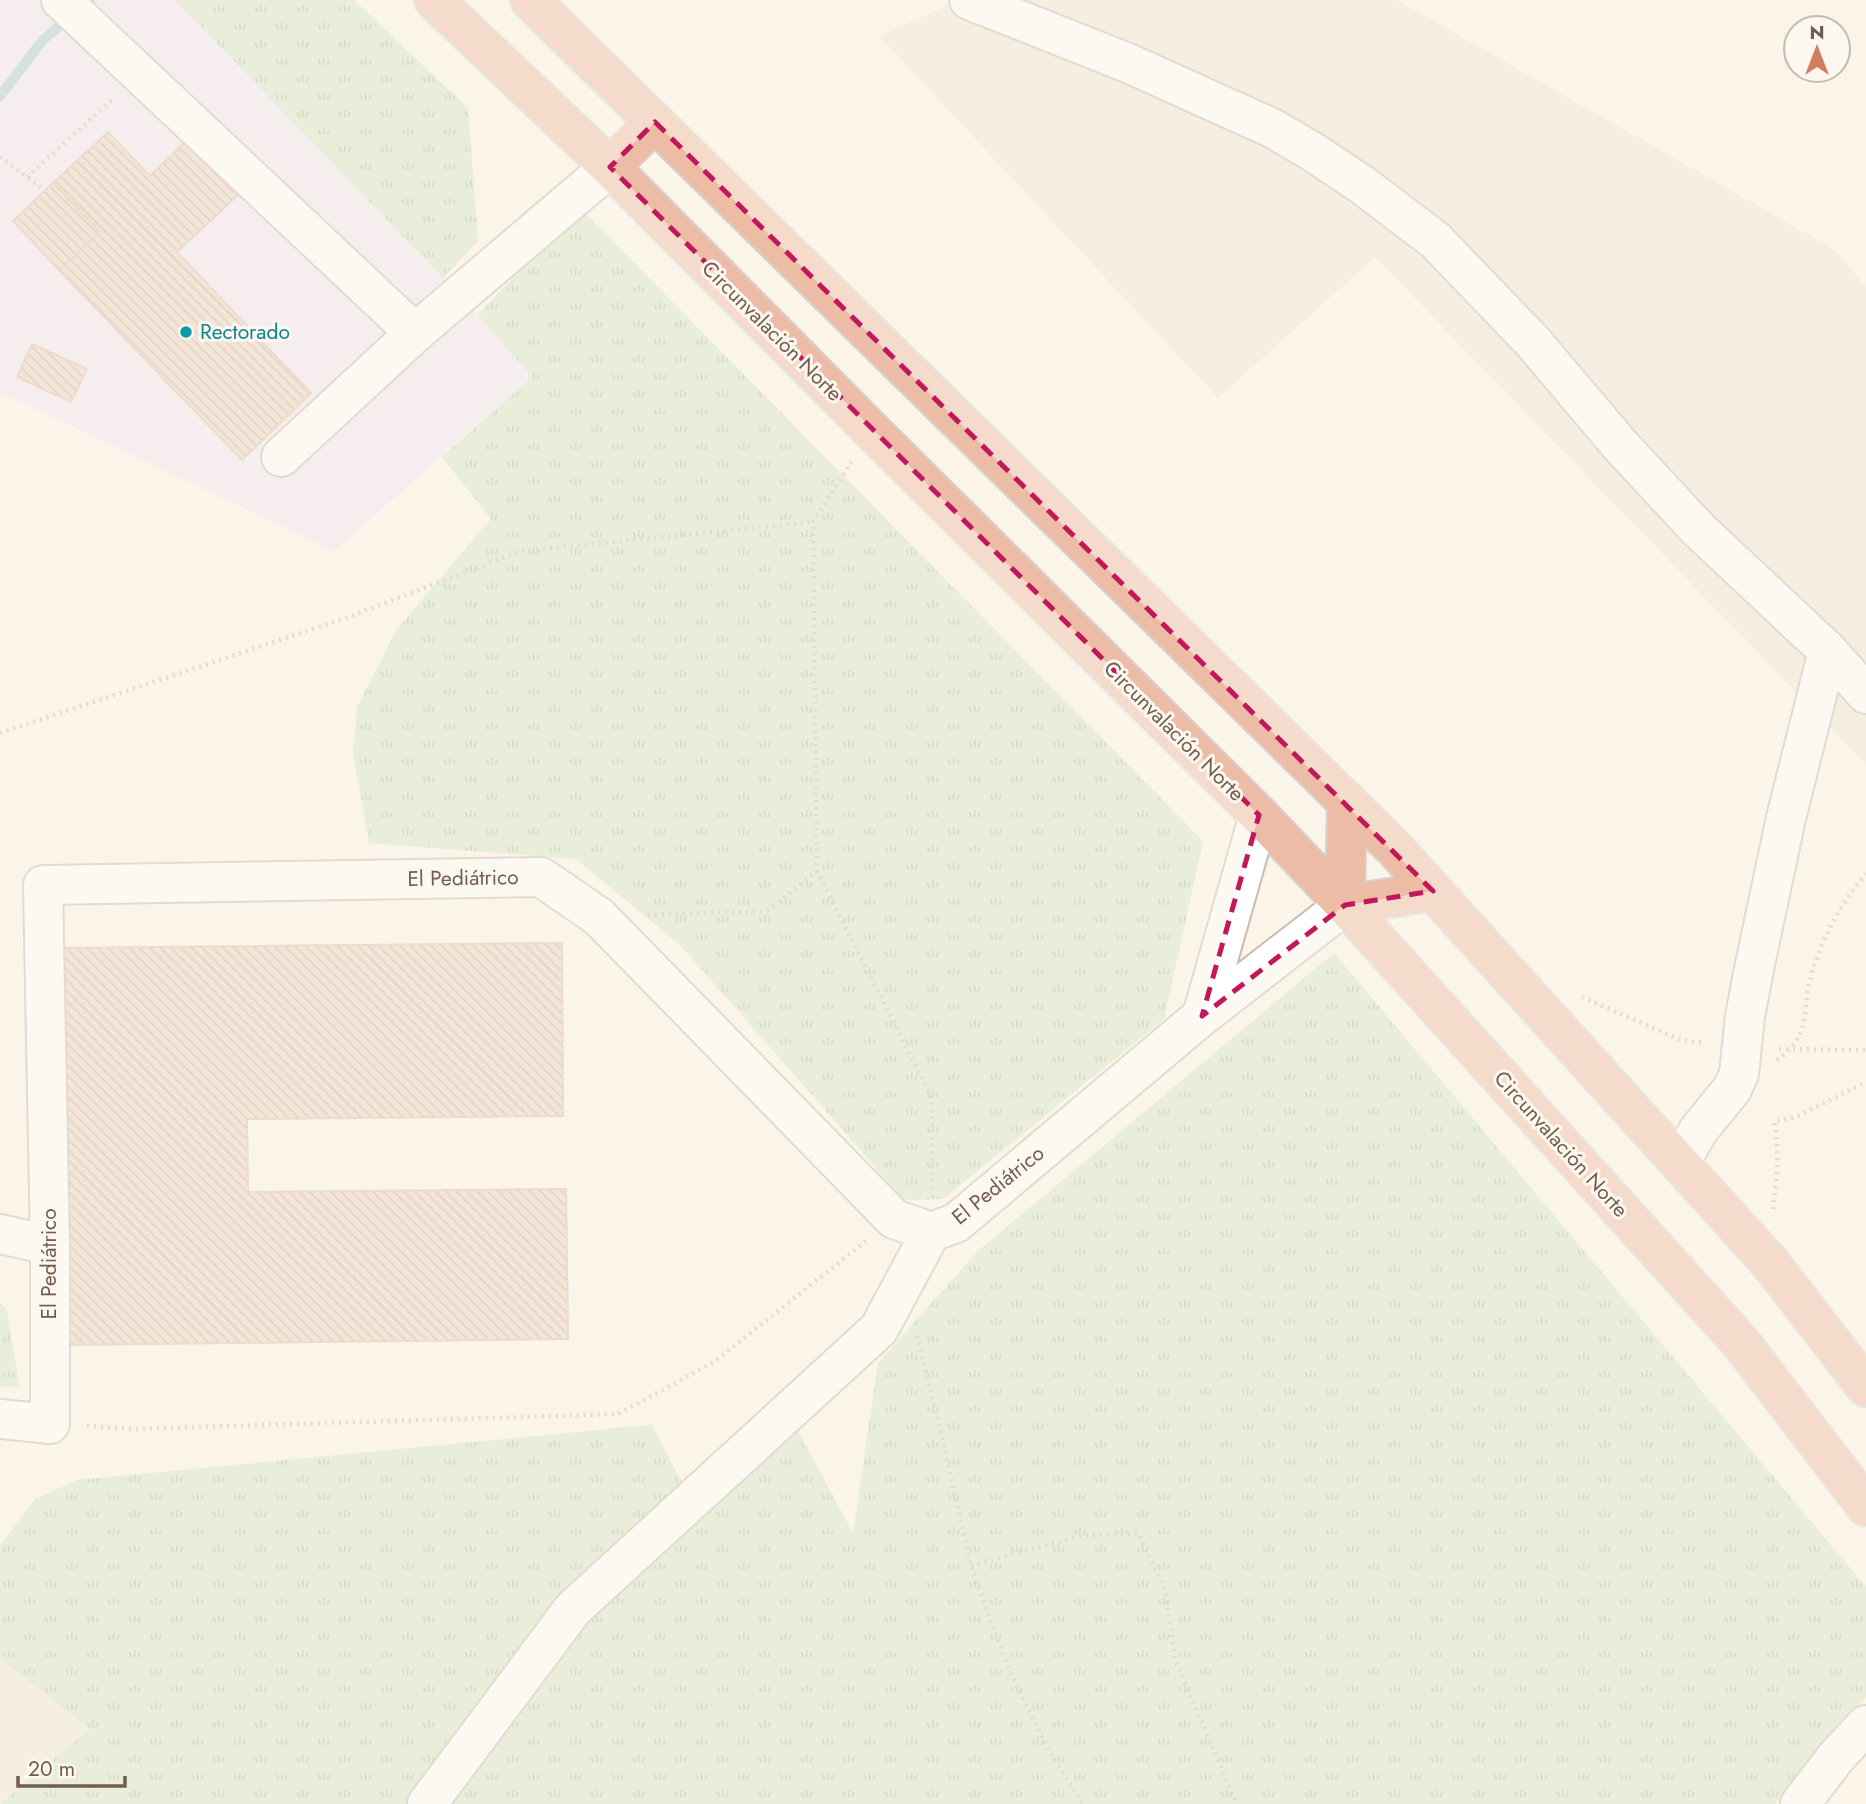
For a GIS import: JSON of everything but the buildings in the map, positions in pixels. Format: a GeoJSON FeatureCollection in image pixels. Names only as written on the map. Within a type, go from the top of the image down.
{"type":"FeatureCollection","features":[{"type":"Feature","properties":{"kind":"highway","name":"Circunvalación Norte"},"geometry":{"type":"LineString","coordinates":[[434,0],[610,167],[1259,815],[1345,905],[1741,1343],[1866,1506]]}},
{"type":"Feature","properties":{"kind":"highway"},"geometry":{"type":"LineString","coordinates":[[530,0],[1396,850],[1765,1257],[1866,1387]]}},
{"type":"Feature","properties":{"kind":"highway"},"geometry":{"type":"LineString","coordinates":[[610,167],[655,122]]}},
{"type":"Feature","properties":{"kind":"highway"},"geometry":{"type":"LineString","coordinates":[[1347,802],[1345,905],[1433,891]]}},
{"type":"Feature","properties":{"kind":"street"},"geometry":{"type":"LineString","coordinates":[[970,0],[1128,63],[1274,129],[1362,184],[1435,240],[1533,342],[1620,445],[1698,529],[1828,651],[1866,694]]}},
{"type":"Feature","properties":{"kind":"street"},"geometry":{"type":"LineString","coordinates":[[72,11],[415,333]]}},
{"type":"Feature","properties":{"kind":"street"},"geometry":{"type":"LineString","coordinates":[[281,457],[415,333],[610,167]]}},
{"type":"Feature","properties":{"kind":"street"},"geometry":{"type":"LineString","coordinates":[[1680,1163],[1698,1131],[1732,1089],[1740,1061],[1751,981],[1779,852],[1828,651]]}},
{"type":"Feature","properties":{"kind":"street"},"geometry":{"type":"LineString","coordinates":[[1202,1016],[1259,815]]}},
{"type":"Feature","properties":{"kind":"street","name":"El Pediátrico"},"geometry":{"type":"LineString","coordinates":[[50,1424],[50,1245],[43,885],[541,877],[599,917],[894,1219],[930,1232],[956,1223],[1202,1016],[1345,905]]}},
{"type":"Feature","properties":{"kind":"street"},"geometry":{"type":"LineString","coordinates":[[427,1804],[573,1609],[879,1329],[930,1232]]}},
{"type":"Feature","properties":{"kind":"street"},"geometry":{"type":"LineString","coordinates":[[0,1234],[50,1245]]}},
{"type":"Feature","properties":{"kind":"street"},"geometry":{"type":"LineString","coordinates":[[0,1419],[50,1424]]}},
{"type":"Feature","properties":{"kind":"street"},"geometry":{"type":"LineString","coordinates":[[1800,1804],[1866,1724]]}},
{"type":"Feature","properties":{"kind":"path"},"geometry":{"type":"LineString","coordinates":[[27,177],[139,75]]}},
{"type":"Feature","properties":{"kind":"path"},"geometry":{"type":"LineString","coordinates":[[0,157],[46,191]]}},
{"type":"Feature","properties":{"kind":"path"},"geometry":{"type":"LineString","coordinates":[[871,430],[813,522],[817,871],[932,1098],[930,1232]]}},
{"type":"Feature","properties":{"kind":"path"},"geometry":{"type":"LineString","coordinates":[[0,733],[346,618],[521,551],[813,522]]}},
{"type":"Feature","properties":{"kind":"path"},"geometry":{"type":"LineString","coordinates":[[599,917],[767,911],[817,871]]}},
{"type":"Feature","properties":{"kind":"path"},"geometry":{"type":"LineString","coordinates":[[1581,997],[1681,1040],[1740,1061],[1778,1060],[1792,1050],[1804,1023],[1811,975],[1820,949],[1843,904],[1866,874]]}},
{"type":"Feature","properties":{"kind":"path"},"geometry":{"type":"LineString","coordinates":[[1740,1061],[1792,1050],[1866,1050]]}},
{"type":"Feature","properties":{"kind":"path"},"geometry":{"type":"LineString","coordinates":[[1765,1257],[1778,1156],[1774,1122],[1796,1117],[1866,1082]]}},
{"type":"Feature","properties":{"kind":"path"},"geometry":{"type":"LineString","coordinates":[[50,1424],[134,1429],[618,1414],[714,1362],[894,1219]]}},
{"type":"Feature","properties":{"kind":"path"},"geometry":{"type":"LineString","coordinates":[[915,1326],[971,1566],[1008,1668],[1050,1753],[1083,1804]]}},
{"type":"Feature","properties":{"kind":"path"},"geometry":{"type":"LineString","coordinates":[[971,1566],[1080,1536],[1138,1533],[1165,1590],[1176,1662],[1237,1804]]}},
{"type":"Feature","properties":{"kind":"highlighted area"},"geometry":{"type":"Polygon","coordinates":[[[655,122],[1433,891],[1345,905],[1202,1016],[1259,815],[610,167],[655,122]]]}},
{"type":"Feature","properties":{"kind":"shaded area"},"geometry":{"type":"Polygon","coordinates":[[[0,0],[175,0],[443,278],[532,377],[334,551],[0,392],[0,0]]]}},
{"type":"Feature","properties":{"kind":"shaded area"},"geometry":{"type":"Polygon","coordinates":[[[960,0],[1397,0],[1835,250],[1866,287],[1866,764],[1375,257],[1218,398],[879,36],[960,0]]]}},
{"type":"Feature","properties":{"kind":"shaded area"},"geometry":{"type":"Polygon","coordinates":[[[0,1659],[90,1729],[0,1803],[0,1659]]]}},
{"type":"Feature","properties":{"kind":"green space"},"geometry":{"type":"Polygon","coordinates":[[[175,0],[354,0],[468,108],[478,241],[443,278],[175,0]]]}},
{"type":"Feature","properties":{"kind":"green space"},"geometry":{"type":"Polygon","coordinates":[[[581,209],[1203,841],[1164,1019],[943,1199],[904,1200],[680,945],[576,859],[369,843],[353,752],[357,707],[397,629],[491,519],[442,457],[532,377],[477,315],[581,209]]]}},
{"type":"Feature","properties":{"kind":"green space"},"geometry":{"type":"Polygon","coordinates":[[[1334,953],[1866,1587],[1866,1697],[1775,1804],[0,1804],[90,1729],[0,1659],[0,1545],[35,1499],[77,1480],[652,1425],[700,1517],[798,1431],[853,1533],[878,1363],[978,1251],[1334,953]]]}},
{"type":"Feature","properties":{"kind":"green space"},"geometry":{"type":"Polygon","coordinates":[[[0,1302],[7,1310],[19,1386],[0,1387],[0,1302]]]}},
{"type":"Feature","properties":{"kind":"waterway"},"geometry":{"type":"LineString","coordinates":[[0,96],[42,41],[90,0]]}},
{"type":"Feature","properties":{"kind":"place","name":"Rectorado"},"geometry":{"type":"Point","coordinates":[186,332]}}]}
